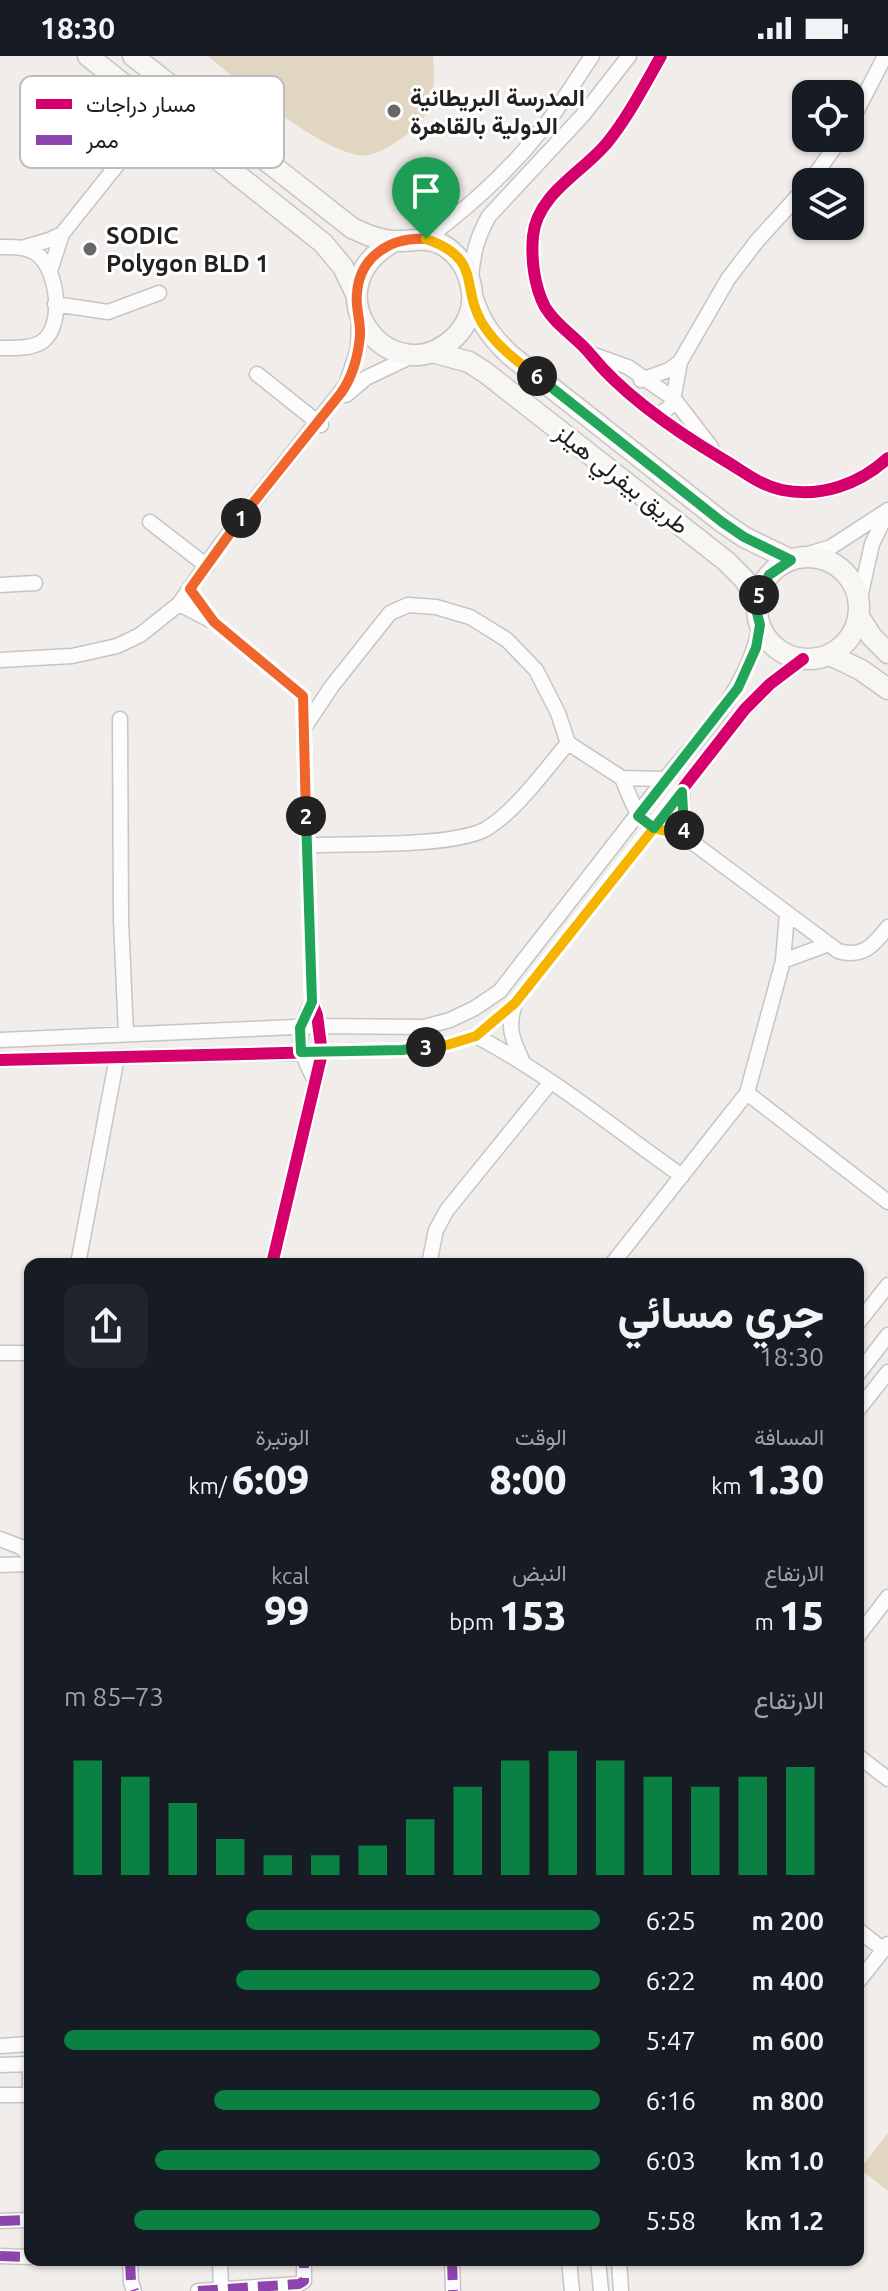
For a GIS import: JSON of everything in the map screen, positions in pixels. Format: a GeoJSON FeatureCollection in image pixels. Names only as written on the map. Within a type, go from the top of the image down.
{"type":"FeatureCollection","features":[{"type":"Feature","properties":{"kind":"street"},"geometry":{"type":"LineString","coordinates":[[88,56],[114,76]]}},
{"type":"Feature","properties":{"kind":"street"},"geometry":{"type":"LineString","coordinates":[[133,56],[158,76]]}},
{"type":"Feature","properties":{"kind":"street"},"geometry":{"type":"LineString","coordinates":[[426,239],[488,190],[541,131],[592,56]]}},
{"type":"Feature","properties":{"kind":"street"},"geometry":{"type":"LineString","coordinates":[[0,660],[72,656],[117,646],[140,635],[179,604],[220,545],[320,423],[355,386],[378,371],[448,344],[460,332],[469,317],[472,256],[478,235],[489,216],[583,115],[629,56]]}},
{"type":"Feature","properties":{"kind":"street"},"geometry":{"type":"LineString","coordinates":[[661,56],[623,121],[605,145],[547,200],[538,216],[533,233],[532,257],[536,284],[545,307],[560,326],[591,354],[601,369],[700,446],[752,479],[783,490],[814,492],[846,486],[874,471],[888,458]]}},
{"type":"Feature","properties":{"kind":"street"},"geometry":{"type":"LineString","coordinates":[[864,97],[885,56]]}},
{"type":"Feature","properties":{"kind":"street"},"geometry":{"type":"LineString","coordinates":[[564,99],[583,115]]}},
{"type":"Feature","properties":{"kind":"street"},"geometry":{"type":"LineString","coordinates":[[0,348],[35,345],[43,341],[55,325],[50,271],[62,234],[115,168]]}},
{"type":"Feature","properties":{"kind":"street"},"geometry":{"type":"LineString","coordinates":[[229,168],[323,243],[343,267],[366,330],[380,344],[396,352],[423,354]]}},
{"type":"Feature","properties":{"kind":"street"},"geometry":{"type":"LineString","coordinates":[[275,168],[352,228],[395,241],[426,239],[442,245],[455,254],[465,267],[472,290]]}},
{"type":"Feature","properties":{"kind":"street"},"geometry":{"type":"LineString","coordinates":[[659,415],[669,410],[674,399],[680,362],[728,279],[792,202]]}},
{"type":"Feature","properties":{"kind":"street"},"geometry":{"type":"LineString","coordinates":[[0,247],[22,248],[62,234]]}},
{"type":"Feature","properties":{"kind":"street"},"geometry":{"type":"LineString","coordinates":[[320,423],[351,376],[358,349],[360,277],[368,262],[395,241]]}},
{"type":"Feature","properties":{"kind":"street"},"geometry":{"type":"LineString","coordinates":[[22,248],[39,256],[50,271]]}},
{"type":"Feature","properties":{"kind":"street","name":"طريق بيفرلي هيلز"},"geometry":{"type":"LineString","coordinates":[[472,290],[481,321],[493,340],[510,355],[722,522],[755,543],[795,558]]}},
{"type":"Feature","properties":{"kind":"street"},"geometry":{"type":"LineString","coordinates":[[55,304],[108,312],[159,293]]}},
{"type":"Feature","properties":{"kind":"street","name":"طريق بيفرلي هيلز"},"geometry":{"type":"LineString","coordinates":[[423,354],[469,362],[486,373],[726,561],[744,579],[758,600]]}},
{"type":"Feature","properties":{"kind":"street"},"geometry":{"type":"LineString","coordinates":[[591,354],[619,363],[674,399],[726,461]]}},
{"type":"Feature","properties":{"kind":"street"},"geometry":{"type":"LineString","coordinates":[[644,377],[657,376],[680,362]]}},
{"type":"Feature","properties":{"kind":"street"},"geometry":{"type":"LineString","coordinates":[[257,374],[320,423]]}},
{"type":"Feature","properties":{"kind":"street"},"geometry":{"type":"LineString","coordinates":[[633,394],[644,377]]}},
{"type":"Feature","properties":{"kind":"street"},"geometry":{"type":"LineString","coordinates":[[0,1040],[319,1026],[424,1027],[450,1020],[475,1008],[500,991],[738,688],[756,648],[760,625],[758,600],[769,575],[795,558],[831,547],[888,511]]}},
{"type":"Feature","properties":{"kind":"street"},"geometry":{"type":"LineString","coordinates":[[760,625],[777,649],[803,659],[830,655],[849,639],[859,609],[872,544],[888,511]]}},
{"type":"Feature","properties":{"kind":"street"},"geometry":{"type":"LineString","coordinates":[[150,522],[207,566]]}},
{"type":"Feature","properties":{"kind":"street"},"geometry":{"type":"LineString","coordinates":[[795,558],[824,560],[845,572],[855,586],[859,609],[872,637],[888,653]]}},
{"type":"Feature","properties":{"kind":"street"},"geometry":{"type":"LineString","coordinates":[[0,575],[34,579],[0,585]]}},
{"type":"Feature","properties":{"kind":"street"},"geometry":{"type":"LineString","coordinates":[[190,589],[214,622]]}},
{"type":"Feature","properties":{"kind":"street"},"geometry":{"type":"LineString","coordinates":[[179,604],[214,622],[303,696],[312,1002],[322,1053],[274,1258]]}},
{"type":"Feature","properties":{"kind":"street"},"geometry":{"type":"LineString","coordinates":[[304,728],[332,686],[390,613],[408,605],[436,607],[470,617],[497,634],[536,670],[558,713],[568,743],[622,778],[664,779]]}},
{"type":"Feature","properties":{"kind":"street"},"geometry":{"type":"LineString","coordinates":[[830,655],[861,670],[888,689]]}},
{"type":"Feature","properties":{"kind":"street"},"geometry":{"type":"LineString","coordinates":[[0,1060],[402,1050],[447,1045],[476,1036],[515,1003],[756,697],[803,659]]}},
{"type":"Feature","properties":{"kind":"street"},"geometry":{"type":"LineString","coordinates":[[303,696],[332,686]]}},
{"type":"Feature","properties":{"kind":"street"},"geometry":{"type":"LineString","coordinates":[[120,719],[121,920],[126,1034]]}},
{"type":"Feature","properties":{"kind":"street"},"geometry":{"type":"LineString","coordinates":[[307,845],[399,843],[459,837],[486,829],[505,814],[568,743]]}},
{"type":"Feature","properties":{"kind":"street"},"geometry":{"type":"LineString","coordinates":[[622,778],[638,816],[654,828],[684,836],[829,944],[850,954],[862,953],[873,946],[888,927]]}},
{"type":"Feature","properties":{"kind":"street"},"geometry":{"type":"LineString","coordinates":[[682,792],[684,836]]}},
{"type":"Feature","properties":{"kind":"street"},"geometry":{"type":"LineString","coordinates":[[617,1258],[747,1093],[783,961],[787,913]]}},
{"type":"Feature","properties":{"kind":"street"},"geometry":{"type":"LineString","coordinates":[[783,961],[829,944]]}},
{"type":"Feature","properties":{"kind":"street"},"geometry":{"type":"LineString","coordinates":[[500,991],[515,1003]]}},
{"type":"Feature","properties":{"kind":"street"},"geometry":{"type":"LineString","coordinates":[[312,1002],[300,1028],[301,1052],[315,1081]]}},
{"type":"Feature","properties":{"kind":"street"},"geometry":{"type":"LineString","coordinates":[[515,1003],[510,1030],[522,1060]]}},
{"type":"Feature","properties":{"kind":"street"},"geometry":{"type":"LineString","coordinates":[[476,1036],[522,1060],[682,1176]]}},
{"type":"Feature","properties":{"kind":"street"},"geometry":{"type":"LineString","coordinates":[[30,1058],[33,1039]]}},
{"type":"Feature","properties":{"kind":"street"},"geometry":{"type":"LineString","coordinates":[[79,1258],[117,1057]]}},
{"type":"Feature","properties":{"kind":"street"},"geometry":{"type":"LineString","coordinates":[[430,1258],[436,1230],[447,1210],[550,1083]]}},
{"type":"Feature","properties":{"kind":"street"},"geometry":{"type":"LineString","coordinates":[[747,1093],[888,1202]]}},
{"type":"Feature","properties":{"kind":"street"},"geometry":{"type":"LineString","coordinates":[[864,1315],[888,1285]]}},
{"type":"Feature","properties":{"kind":"street"},"geometry":{"type":"LineString","coordinates":[[864,1366],[888,1335]]}},
{"type":"Feature","properties":{"kind":"street"},"geometry":{"type":"LineString","coordinates":[[0,1353],[24,1353]]}},
{"type":"Feature","properties":{"kind":"street"},"geometry":{"type":"LineString","coordinates":[[864,1402],[888,1372]]}},
{"type":"Feature","properties":{"kind":"street"},"geometry":{"type":"LineString","coordinates":[[0,1539],[24,1550]]}},
{"type":"Feature","properties":{"kind":"street"},"geometry":{"type":"LineString","coordinates":[[0,1565],[24,1564]]}},
{"type":"Feature","properties":{"kind":"street"},"geometry":{"type":"LineString","coordinates":[[864,1629],[886,1603]]}},
{"type":"Feature","properties":{"kind":"street"},"geometry":{"type":"LineString","coordinates":[[864,1761],[888,1779]]}},
{"type":"Feature","properties":{"kind":"street"},"geometry":{"type":"LineString","coordinates":[[864,1934],[886,1947],[864,1974]]}},
{"type":"Feature","properties":{"kind":"street"},"geometry":{"type":"LineString","coordinates":[[0,2046],[24,2044]]}},
{"type":"Feature","properties":{"kind":"street"},"geometry":{"type":"LineString","coordinates":[[0,2065],[24,2064]]}},
{"type":"Feature","properties":{"kind":"street"},"geometry":{"type":"LineString","coordinates":[[0,2095],[24,2093]]}},
{"type":"Feature","properties":{"kind":"street"},"geometry":{"type":"LineString","coordinates":[[0,2221],[24,2220]]}},
{"type":"Feature","properties":{"kind":"street"},"geometry":{"type":"LineString","coordinates":[[0,2256],[24,2257]]}},
{"type":"Feature","properties":{"kind":"street"},"geometry":{"type":"LineString","coordinates":[[130,2266],[134,2291]]}},
{"type":"Feature","properties":{"kind":"street"},"geometry":{"type":"LineString","coordinates":[[220,2266],[221,2290]]}},
{"type":"Feature","properties":{"kind":"street"},"geometry":{"type":"LineString","coordinates":[[198,2291],[299,2284],[304,2281],[304,2266]]}},
{"type":"Feature","properties":{"kind":"street"},"geometry":{"type":"LineString","coordinates":[[452,2266],[453,2291]]}},
{"type":"Feature","properties":{"kind":"street"},"geometry":{"type":"LineString","coordinates":[[570,2266],[572,2291]]}},
{"type":"Feature","properties":{"kind":"street"},"geometry":{"type":"LineString","coordinates":[[599,2266],[601,2291]]}},
{"type":"Feature","properties":{"kind":"street"},"geometry":{"type":"LineString","coordinates":[[619,2266],[621,2291]]}},
{"type":"Feature","properties":{"kind":"shaded area"},"geometry":{"type":"Polygon","coordinates":[[[208,56],[433,56],[434,77],[431,99],[423,119],[408,134],[369,155],[352,154],[332,146],[284,116],[284,76],[232,76],[208,56]]]}},
{"type":"Feature","properties":{"kind":"shaded area"},"geometry":{"type":"Polygon","coordinates":[[[888,2133],[888,2191],[864,2172],[864,2164],[888,2133]]]}},
{"type":"Feature","properties":{"kind":"marked path"},"geometry":{"type":"LineString","coordinates":[[0,2221],[24,2220]]}},
{"type":"Feature","properties":{"kind":"marked path"},"geometry":{"type":"LineString","coordinates":[[0,2256],[24,2257]]}},
{"type":"Feature","properties":{"kind":"marked path"},"geometry":{"type":"LineString","coordinates":[[130,2266],[134,2291]]}},
{"type":"Feature","properties":{"kind":"marked path"},"geometry":{"type":"LineString","coordinates":[[198,2291],[299,2284],[304,2281],[304,2266]]}},
{"type":"Feature","properties":{"kind":"marked path"},"geometry":{"type":"LineString","coordinates":[[452,2266],[453,2291]]}},
{"type":"Feature","properties":{"kind":"cycle path"},"geometry":{"type":"LineString","coordinates":[[661,56],[615,133],[552,196],[536,221],[533,263],[545,307],[620,385],[653,413],[766,485],[797,492],[839,487],[865,475],[888,458]]}},
{"type":"Feature","properties":{"kind":"cycle path"},"geometry":{"type":"LineString","coordinates":[[190,589],[214,622],[303,696],[312,1002],[317,1015],[322,1053],[273,1258]]}},
{"type":"Feature","properties":{"kind":"cycle path"},"geometry":{"type":"LineString","coordinates":[[0,1060],[402,1050],[447,1045],[476,1036],[515,1003],[745,709],[770,684],[803,659]]}},
{"type":"Feature","properties":{"kind":"place","name":"المدرسة البريطانية الدولية بالقاهرة"},"geometry":{"type":"Point","coordinates":[394,111]}},
{"type":"Feature","properties":{"kind":"place","name":"SODIC Polygon BLD 1"},"geometry":{"type":"Point","coordinates":[90,249]}},
{"type":"Feature","properties":{"kind":"route"},"geometry":{"type":"LineString","coordinates":[[426,239],[395,241],[368,262],[356,294],[360,331],[354,367],[346,385],[220,545],[190,589],[214,622],[303,696],[312,1002],[300,1028],[301,1052],[402,1050],[447,1045],[476,1036],[515,1003],[654,828],[684,836],[682,792],[654,828],[638,816],[738,688],[756,648],[760,625],[758,600],[762,587],[769,575],[791,560],[767,550],[722,522],[510,355],[493,340],[481,321],[465,267],[455,254],[426,239]]}}]}
